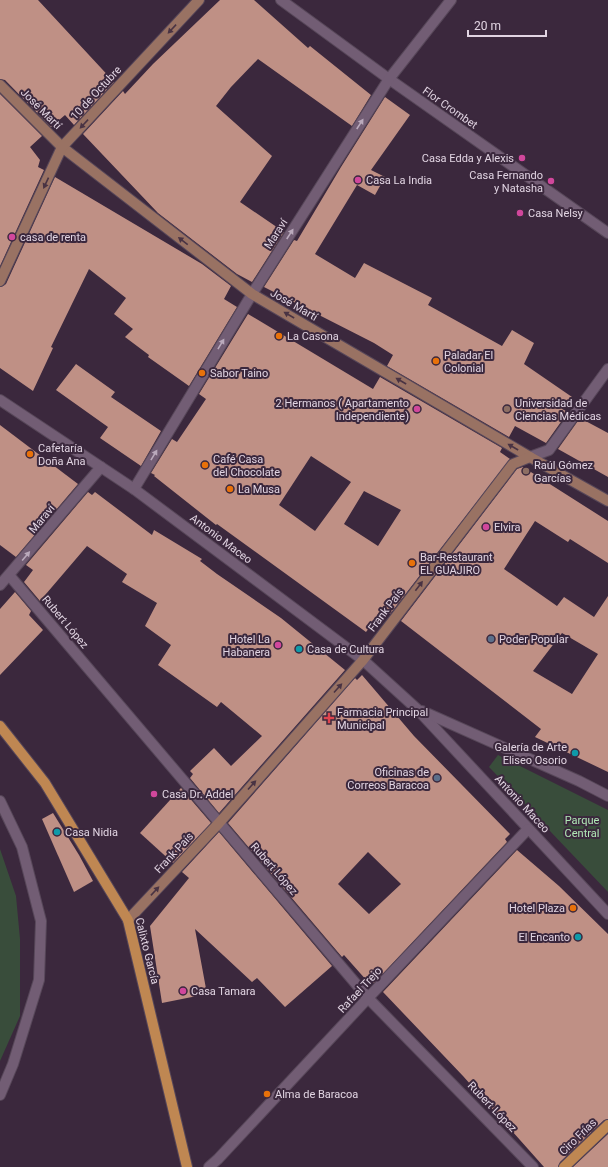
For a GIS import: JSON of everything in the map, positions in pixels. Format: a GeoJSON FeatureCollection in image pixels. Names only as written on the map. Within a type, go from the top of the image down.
{"type":"FeatureCollection","features":[{"type":"Feature","properties":{"kind":"main road","name":"10 de Octubre"},"geometry":{"type":"LineString","coordinates":[[0,282],[62,147],[199,0]]}},
{"type":"Feature","properties":{"kind":"main road","name":"José Martí"},"geometry":{"type":"LineString","coordinates":[[0,85],[62,147],[252,294],[608,501]]}},
{"type":"Feature","properties":{"kind":"main road","name":"Frank País"},"geometry":{"type":"LineString","coordinates":[[128,920],[219,823],[363,660],[513,464],[530,457]]}},
{"type":"Feature","properties":{"kind":"main road","name":"Calixto García"},"geometry":{"type":"LineString","coordinates":[[0,726],[44,783],[128,920],[187,1167]]}},
{"type":"Feature","properties":{"kind":"main road","name":"Ciro Frías"},"geometry":{"type":"LineString","coordinates":[[564,1167],[608,1125]]}},
{"type":"Feature","properties":{"kind":"street","name":"Flor Crombet"},"geometry":{"type":"LineString","coordinates":[[281,0],[389,79],[608,233]]}},
{"type":"Feature","properties":{"kind":"street","name":"Maraví"},"geometry":{"type":"LineString","coordinates":[[134,489],[252,294],[389,79],[451,0]]}},
{"type":"Feature","properties":{"kind":"street","name":"Frank País"},"geometry":{"type":"LineString","coordinates":[[530,457],[549,450],[608,369]]}},
{"type":"Feature","properties":{"kind":"street","name":"Antonio Maceo"},"geometry":{"type":"LineString","coordinates":[[0,400],[134,489],[363,660],[418,710],[608,914]]}},
{"type":"Feature","properties":{"kind":"street","name":"Maraví"},"geometry":{"type":"LineString","coordinates":[[0,585],[101,467]]}},
{"type":"Feature","properties":{"kind":"street","name":"Rubert López"},"geometry":{"type":"LineString","coordinates":[[9,575],[368,998],[533,1167]]}},
{"type":"Feature","properties":{"kind":"street","name":"Antonio Maceo"},"geometry":{"type":"LineString","coordinates":[[418,710],[579,781],[608,796]]}},
{"type":"Feature","properties":{"kind":"street"},"geometry":{"type":"LineString","coordinates":[[0,801],[22,846],[41,921],[39,980],[13,1064],[0,1095]]}},
{"type":"Feature","properties":{"kind":"street","name":"Rafael Trejo"},"geometry":{"type":"LineString","coordinates":[[209,1167],[528,829]]}},
{"type":"Feature","properties":{"kind":"green space","name":"Parque Central"},"geometry":{"type":"Polygon","coordinates":[[[498,755],[608,810],[608,892],[489,767],[498,755]]]}},
{"type":"Feature","properties":{"kind":"green space"},"geometry":{"type":"Polygon","coordinates":[[[0,849],[16,896],[20,939],[20,1016],[0,1061],[0,849]]]}},
{"type":"Feature","properties":{"kind":"building"},"geometry":{"type":"Polygon","coordinates":[[[0,0],[38,0],[114,82],[74,125],[65,115],[51,127],[5,80],[0,79],[0,0]]]}},
{"type":"Feature","properties":{"kind":"building"},"geometry":{"type":"Polygon","coordinates":[[[220,0],[254,0],[308,48],[310,46],[371,95],[352,126],[258,59],[231,87],[216,106],[272,156],[240,202],[284,232],[252,282],[237,274],[158,213],[83,134],[123,91],[125,94],[153,64],[220,0]]]}},
{"type":"Feature","properties":{"kind":"building"},"geometry":{"type":"Polygon","coordinates":[[[0,94],[42,136],[30,147],[40,160],[38,167],[44,170],[0,266],[0,94]]]}},
{"type":"Feature","properties":{"kind":"building"},"geometry":{"type":"Polygon","coordinates":[[[385,97],[410,115],[371,170],[385,177],[375,195],[357,185],[315,254],[355,278],[364,263],[432,298],[428,305],[502,346],[512,330],[534,343],[524,364],[572,397],[562,409],[568,412],[546,443],[515,426],[509,437],[387,366],[393,355],[374,343],[264,287],[294,240],[297,241],[385,97]]]}},
{"type":"Feature","properties":{"kind":"building"},"geometry":{"type":"Polygon","coordinates":[[[55,177],[202,264],[231,286],[224,299],[237,307],[189,386],[148,357],[149,355],[125,337],[133,329],[114,314],[126,298],[89,269],[51,347],[53,348],[33,391],[0,368],[0,287],[6,284],[55,177]]]}},
{"type":"Feature","properties":{"kind":"building"},"geometry":{"type":"Polygon","coordinates":[[[248,314],[373,389],[380,377],[502,448],[500,452],[510,459],[390,614],[384,608],[366,632],[217,524],[216,525],[151,473],[172,439],[177,442],[206,399],[199,394],[248,314]],[[311,456],[279,505],[315,531],[351,482],[311,456]],[[364,491],[344,524],[378,546],[401,510],[364,491]]]}},
{"type":"Feature","properties":{"kind":"building"},"geometry":{"type":"Polygon","coordinates":[[[76,364],[115,392],[111,397],[161,431],[141,466],[100,438],[108,427],[56,390],[76,364]]]}},
{"type":"Feature","properties":{"kind":"building"},"geometry":{"type":"Polygon","coordinates":[[[580,418],[608,433],[608,477],[558,449],[580,418]]]}},
{"type":"Feature","properties":{"kind":"building"},"geometry":{"type":"Polygon","coordinates":[[[0,425],[78,484],[16,557],[0,545],[0,425]]]}},
{"type":"Feature","properties":{"kind":"building"},"geometry":{"type":"Polygon","coordinates":[[[523,467],[608,521],[608,563],[570,539],[568,542],[535,521],[504,569],[557,606],[564,597],[594,617],[608,596],[608,772],[535,737],[541,729],[401,621],[517,469],[523,467]],[[562,633],[533,671],[572,694],[598,654],[562,633]]]}},
{"type":"Feature","properties":{"kind":"building"},"geometry":{"type":"Polygon","coordinates":[[[88,492],[92,495],[95,492],[152,535],[154,530],[202,559],[200,561],[281,618],[345,670],[219,813],[190,778],[193,774],[190,771],[214,748],[231,766],[262,736],[221,702],[217,707],[158,665],[171,645],[145,626],[157,603],[122,582],[127,574],[87,546],[40,601],[24,582],[33,570],[26,565],[88,492]]]}},
{"type":"Feature","properties":{"kind":"building"},"geometry":{"type":"Polygon","coordinates":[[[15,592],[31,611],[29,615],[43,630],[0,675],[0,609],[15,592]]]}},
{"type":"Feature","properties":{"kind":"building"},"geometry":{"type":"Polygon","coordinates":[[[362,675],[414,736],[510,834],[505,839],[507,842],[374,983],[371,980],[368,982],[344,955],[342,957],[228,823],[355,678],[357,680],[362,675]],[[368,852],[338,884],[369,914],[401,884],[368,852]]]}},
{"type":"Feature","properties":{"kind":"building"},"geometry":{"type":"Polygon","coordinates":[[[181,788],[211,823],[173,863],[140,833],[181,788]]]}},
{"type":"Feature","properties":{"kind":"building","name":"Casa Nidia"},"geometry":{"type":"Polygon","coordinates":[[[53,813],[93,881],[74,892],[42,819],[53,813]]]}},
{"type":"Feature","properties":{"kind":"building"},"geometry":{"type":"Polygon","coordinates":[[[219,832],[332,966],[285,1007],[257,978],[252,982],[195,929],[207,994],[162,1003],[150,926],[189,878],[182,872],[219,832]]]}},
{"type":"Feature","properties":{"kind":"building"},"geometry":{"type":"Polygon","coordinates":[[[517,850],[559,886],[608,934],[608,1119],[604,1120],[560,1162],[558,1167],[544,1167],[463,1076],[383,992],[517,850]]]}},
{"type":"Feature","properties":{"kind":"building"},"geometry":{"type":"Polygon","coordinates":[[[608,1134],[608,1167],[573,1167],[608,1134]]]}},
{"type":"Feature","properties":{"kind":"place","name":"Casa Edda y Alexis"},"geometry":{"type":"Point","coordinates":[522,158]}},
{"type":"Feature","properties":{"kind":"place","name":"Casa La India"},"geometry":{"type":"Point","coordinates":[358,180]}},
{"type":"Feature","properties":{"kind":"place","name":"Casa Fernando y Natasha"},"geometry":{"type":"Point","coordinates":[551,181]}},
{"type":"Feature","properties":{"kind":"place","name":"Casa Nelsy"},"geometry":{"type":"Point","coordinates":[520,213]}},
{"type":"Feature","properties":{"kind":"place","name":"casa de renta"},"geometry":{"type":"Point","coordinates":[12,237]}},
{"type":"Feature","properties":{"kind":"place","name":"La Casona"},"geometry":{"type":"Point","coordinates":[279,336]}},
{"type":"Feature","properties":{"kind":"place","name":"Paladar El Colonial"},"geometry":{"type":"Point","coordinates":[436,361]}},
{"type":"Feature","properties":{"kind":"place","name":"Sabor Taino"},"geometry":{"type":"Point","coordinates":[202,373]}},
{"type":"Feature","properties":{"kind":"place","name":"2 Hermanos ( Apartamento Independiente)"},"geometry":{"type":"Point","coordinates":[417,409]}},
{"type":"Feature","properties":{"kind":"place","name":"Universidad de Ciencias Médicas"},"geometry":{"type":"Point","coordinates":[507,409]}},
{"type":"Feature","properties":{"kind":"place","name":"Cafetaría Doña Ana"},"geometry":{"type":"Point","coordinates":[30,454]}},
{"type":"Feature","properties":{"kind":"place","name":"Café Casa del Chocolate"},"geometry":{"type":"Point","coordinates":[205,465]}},
{"type":"Feature","properties":{"kind":"place","name":"Raúl Gómez Garcías"},"geometry":{"type":"Point","coordinates":[526,471]}},
{"type":"Feature","properties":{"kind":"place","name":"La Musa"},"geometry":{"type":"Point","coordinates":[230,489]}},
{"type":"Feature","properties":{"kind":"place","name":"Elvira"},"geometry":{"type":"Point","coordinates":[486,527]}},
{"type":"Feature","properties":{"kind":"place","name":"Bar-Restaurant EL GUAJIRO"},"geometry":{"type":"Point","coordinates":[412,563]}},
{"type":"Feature","properties":{"kind":"place","name":"Poder Popular"},"geometry":{"type":"Point","coordinates":[491,639]}},
{"type":"Feature","properties":{"kind":"place","name":"Hotel La Habanera"},"geometry":{"type":"Point","coordinates":[278,645]}},
{"type":"Feature","properties":{"kind":"place","name":"Casa de Cultura"},"geometry":{"type":"Point","coordinates":[299,649]}},
{"type":"Feature","properties":{"kind":"place","name":"Farmacia Principal Municipal"},"geometry":{"type":"Point","coordinates":[329,718]}},
{"type":"Feature","properties":{"kind":"place","name":"Galería de Arte Eliseo Osorio"},"geometry":{"type":"Point","coordinates":[575,753]}},
{"type":"Feature","properties":{"kind":"place","name":"Oficinas de Correos Baracoa"},"geometry":{"type":"Point","coordinates":[437,778]}},
{"type":"Feature","properties":{"kind":"place","name":"Casa Dr. Addel"},"geometry":{"type":"Point","coordinates":[154,794]}},
{"type":"Feature","properties":{"kind":"place","name":"Casa Nidia"},"geometry":{"type":"Point","coordinates":[57,832]}},
{"type":"Feature","properties":{"kind":"place","name":"Hotel Plaza"},"geometry":{"type":"Point","coordinates":[573,908]}},
{"type":"Feature","properties":{"kind":"place","name":"El Encanto"},"geometry":{"type":"Point","coordinates":[578,937]}},
{"type":"Feature","properties":{"kind":"place","name":"Casa Tamara"},"geometry":{"type":"Point","coordinates":[183,991]}},
{"type":"Feature","properties":{"kind":"place","name":"Alma de Baracoa"},"geometry":{"type":"Point","coordinates":[267,1094]}}]}
